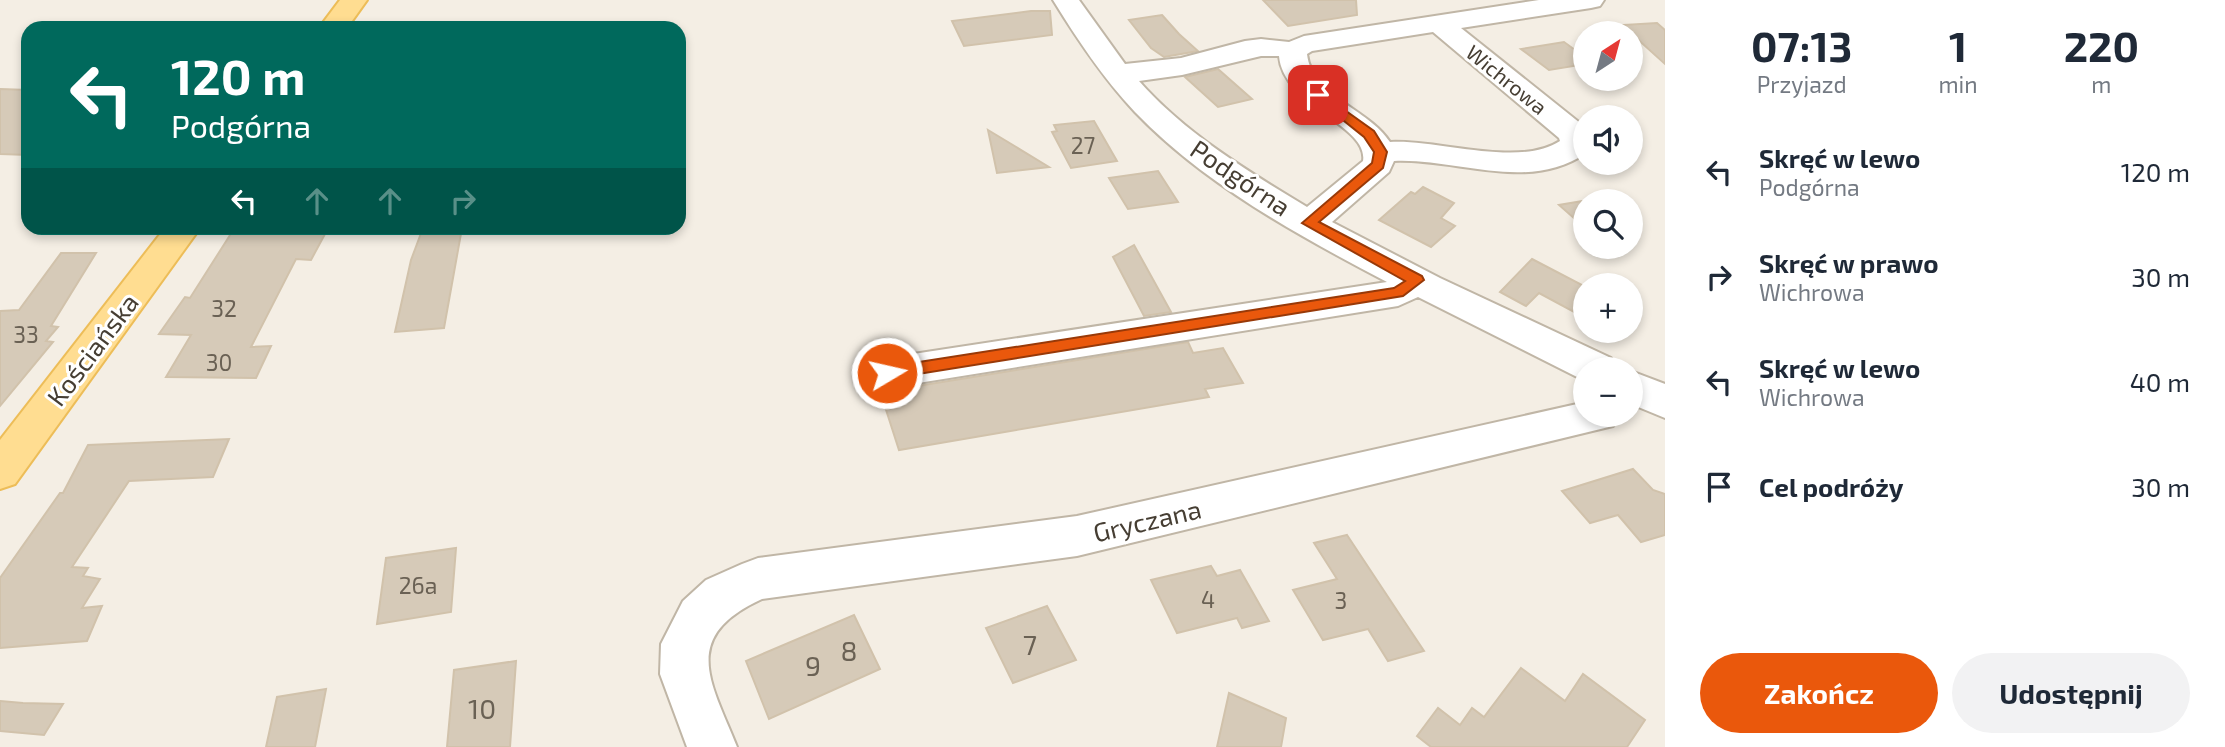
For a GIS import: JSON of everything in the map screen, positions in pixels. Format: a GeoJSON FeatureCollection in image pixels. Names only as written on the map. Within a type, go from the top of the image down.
{"type":"FeatureCollection","features":[{"type":"Feature","properties":{"kind":"main road"},"geometry":{"type":"LineString","coordinates":[[338,21],[355,0]]}},
{"type":"Feature","properties":{"kind":"main road","name":"Kościańska"},"geometry":{"type":"LineString","coordinates":[[0,471],[178,235]]}},
{"type":"Feature","properties":{"kind":"street","name":"Wichrowa"},"geometry":{"type":"LineString","coordinates":[[1293,51],[1304,44],[1591,0]]}},
{"type":"Feature","properties":{"kind":"street","name":"Podgórna"},"geometry":{"type":"LineString","coordinates":[[1067,2],[1117,73],[1159,118],[1221,168],[1309,223],[1573,357]]}},
{"type":"Feature","properties":{"kind":"street","name":"Wichrowa"},"geometry":{"type":"LineString","coordinates":[[1380,152],[1416,151],[1493,163],[1539,160],[1570,152],[1576,145],[1574,134],[1438,23]]}},
{"type":"Feature","properties":{"kind":"street"},"geometry":{"type":"LineString","coordinates":[[1117,73],[1166,69],[1239,50],[1275,45],[1293,51],[1292,64],[1301,82],[1369,134],[1380,152],[1378,165],[1309,223]]}},
{"type":"Feature","properties":{"kind":"street"},"geometry":{"type":"LineString","coordinates":[[887,373],[1398,293],[1417,280]]}},
{"type":"Feature","properties":{"kind":"street"},"geometry":{"type":"LineString","coordinates":[[1643,392],[1665,402]]}},
{"type":"Feature","properties":{"kind":"street","name":"Gryczana"},"geometry":{"type":"LineString","coordinates":[[712,747],[684,674],[685,644],[699,617],[722,595],[758,579],[1077,537],[1573,421]]}},
{"type":"Feature","properties":{"kind":"building"},"geometry":{"type":"Polygon","coordinates":[[[1263,0],[1356,0],[1357,15],[1288,26],[1263,0]]]}},
{"type":"Feature","properties":{"kind":"building"},"geometry":{"type":"Polygon","coordinates":[[[1050,11],[1052,35],[964,46],[952,21],[1050,11]]]}},
{"type":"Feature","properties":{"kind":"building"},"geometry":{"type":"Polygon","coordinates":[[[1162,15],[1198,51],[1164,57],[1151,48],[1129,20],[1162,15]]]}},
{"type":"Feature","properties":{"kind":"building"},"geometry":{"type":"Polygon","coordinates":[[[1657,23],[1665,30],[1665,64],[1643,44],[1643,24],[1657,23]]]}},
{"type":"Feature","properties":{"kind":"building"},"geometry":{"type":"Polygon","coordinates":[[[1564,42],[1573,49],[1573,66],[1549,70],[1521,49],[1564,42]]]}},
{"type":"Feature","properties":{"kind":"building"},"geometry":{"type":"Polygon","coordinates":[[[1218,69],[1252,99],[1218,107],[1185,77],[1218,69]]]}},
{"type":"Feature","properties":{"kind":"building"},"geometry":{"type":"Polygon","coordinates":[[[0,89],[21,90],[21,155],[0,154],[0,89]]]}},
{"type":"Feature","properties":{"kind":"building"},"geometry":{"type":"Polygon","coordinates":[[[1094,121],[1117,161],[1071,168],[1052,132],[1057,131],[1054,125],[1094,121]]]}},
{"type":"Feature","properties":{"kind":"building"},"geometry":{"type":"Polygon","coordinates":[[[988,130],[1049,167],[997,173],[988,130]]]}},
{"type":"Feature","properties":{"kind":"building"},"geometry":{"type":"Polygon","coordinates":[[[1158,171],[1178,202],[1128,209],[1109,178],[1158,171]]]}},
{"type":"Feature","properties":{"kind":"building"},"geometry":{"type":"Polygon","coordinates":[[[1423,187],[1454,203],[1441,218],[1455,226],[1431,247],[1379,220],[1411,192],[1415,194],[1423,187]]]}},
{"type":"Feature","properties":{"kind":"building"},"geometry":{"type":"Polygon","coordinates":[[[1573,203],[1573,217],[1559,205],[1573,203]]]}},
{"type":"Feature","properties":{"kind":"building"},"geometry":{"type":"Polygon","coordinates":[[[230,235],[324,235],[311,260],[296,259],[251,347],[271,346],[256,378],[166,377],[191,335],[159,334],[185,297],[190,298],[230,235]]]}},
{"type":"Feature","properties":{"kind":"building"},"geometry":{"type":"Polygon","coordinates":[[[420,235],[461,235],[444,328],[395,332],[411,260],[420,235]]]}},
{"type":"Feature","properties":{"kind":"building"},"geometry":{"type":"Polygon","coordinates":[[[1134,245],[1171,312],[1144,316],[1113,257],[1134,245]]]}},
{"type":"Feature","properties":{"kind":"building"},"geometry":{"type":"Polygon","coordinates":[[[61,253],[96,253],[51,326],[58,327],[46,341],[53,342],[0,406],[0,311],[19,310],[61,253]]]}},
{"type":"Feature","properties":{"kind":"building"},"geometry":{"type":"Polygon","coordinates":[[[1532,259],[1573,280],[1573,311],[1539,293],[1526,306],[1500,292],[1532,259]]]}},
{"type":"Feature","properties":{"kind":"building"},"geometry":{"type":"Polygon","coordinates":[[[1188,342],[1193,353],[1223,348],[1243,383],[1205,389],[1209,397],[899,450],[879,388],[887,391],[1188,342]]]}},
{"type":"Feature","properties":{"kind":"building"},"geometry":{"type":"Polygon","coordinates":[[[229,439],[213,477],[129,481],[72,567],[88,568],[83,576],[100,579],[82,608],[102,606],[87,641],[0,648],[0,578],[60,493],[63,493],[88,445],[229,439]]]}},
{"type":"Feature","properties":{"kind":"building"},"geometry":{"type":"Polygon","coordinates":[[[1633,469],[1653,490],[1665,494],[1665,535],[1641,542],[1618,515],[1590,523],[1562,491],[1633,469]]]}},
{"type":"Feature","properties":{"kind":"building"},"geometry":{"type":"Polygon","coordinates":[[[1347,535],[1424,651],[1388,661],[1368,629],[1323,640],[1293,590],[1337,579],[1314,543],[1347,535]]]}},
{"type":"Feature","properties":{"kind":"building"},"geometry":{"type":"Polygon","coordinates":[[[456,548],[451,612],[377,624],[386,558],[456,548]]]}},
{"type":"Feature","properties":{"kind":"building"},"geometry":{"type":"Polygon","coordinates":[[[1211,566],[1217,576],[1240,570],[1269,621],[1242,628],[1237,618],[1177,633],[1151,580],[1211,566]]]}},
{"type":"Feature","properties":{"kind":"building"},"geometry":{"type":"Polygon","coordinates":[[[1047,606],[1076,660],[1013,683],[986,628],[1047,606]]]}},
{"type":"Feature","properties":{"kind":"building"},"geometry":{"type":"Polygon","coordinates":[[[854,615],[880,669],[769,719],[746,661],[854,615]]]}},
{"type":"Feature","properties":{"kind":"building"},"geometry":{"type":"Polygon","coordinates":[[[516,661],[510,747],[447,747],[454,670],[516,661]]]}},
{"type":"Feature","properties":{"kind":"building"},"geometry":{"type":"Polygon","coordinates":[[[1521,668],[1565,701],[1583,674],[1645,720],[1627,747],[1431,747],[1417,736],[1438,708],[1460,725],[1472,708],[1484,717],[1521,668]]]}},
{"type":"Feature","properties":{"kind":"building"},"geometry":{"type":"Polygon","coordinates":[[[326,689],[315,747],[266,747],[277,697],[326,689]]]}},
{"type":"Feature","properties":{"kind":"building"},"geometry":{"type":"Polygon","coordinates":[[[1229,693],[1286,718],[1281,747],[1217,747],[1229,693]]]}},
{"type":"Feature","properties":{"kind":"building"},"geometry":{"type":"Polygon","coordinates":[[[0,701],[63,704],[44,735],[0,731],[0,701]]]}},
{"type":"Feature","properties":{"kind":"route"},"geometry":{"type":"LineString","coordinates":[[887,373],[1249,314],[1398,293],[1417,280],[1309,223],[1378,165],[1380,152],[1369,134],[1318,95]]}}]}
